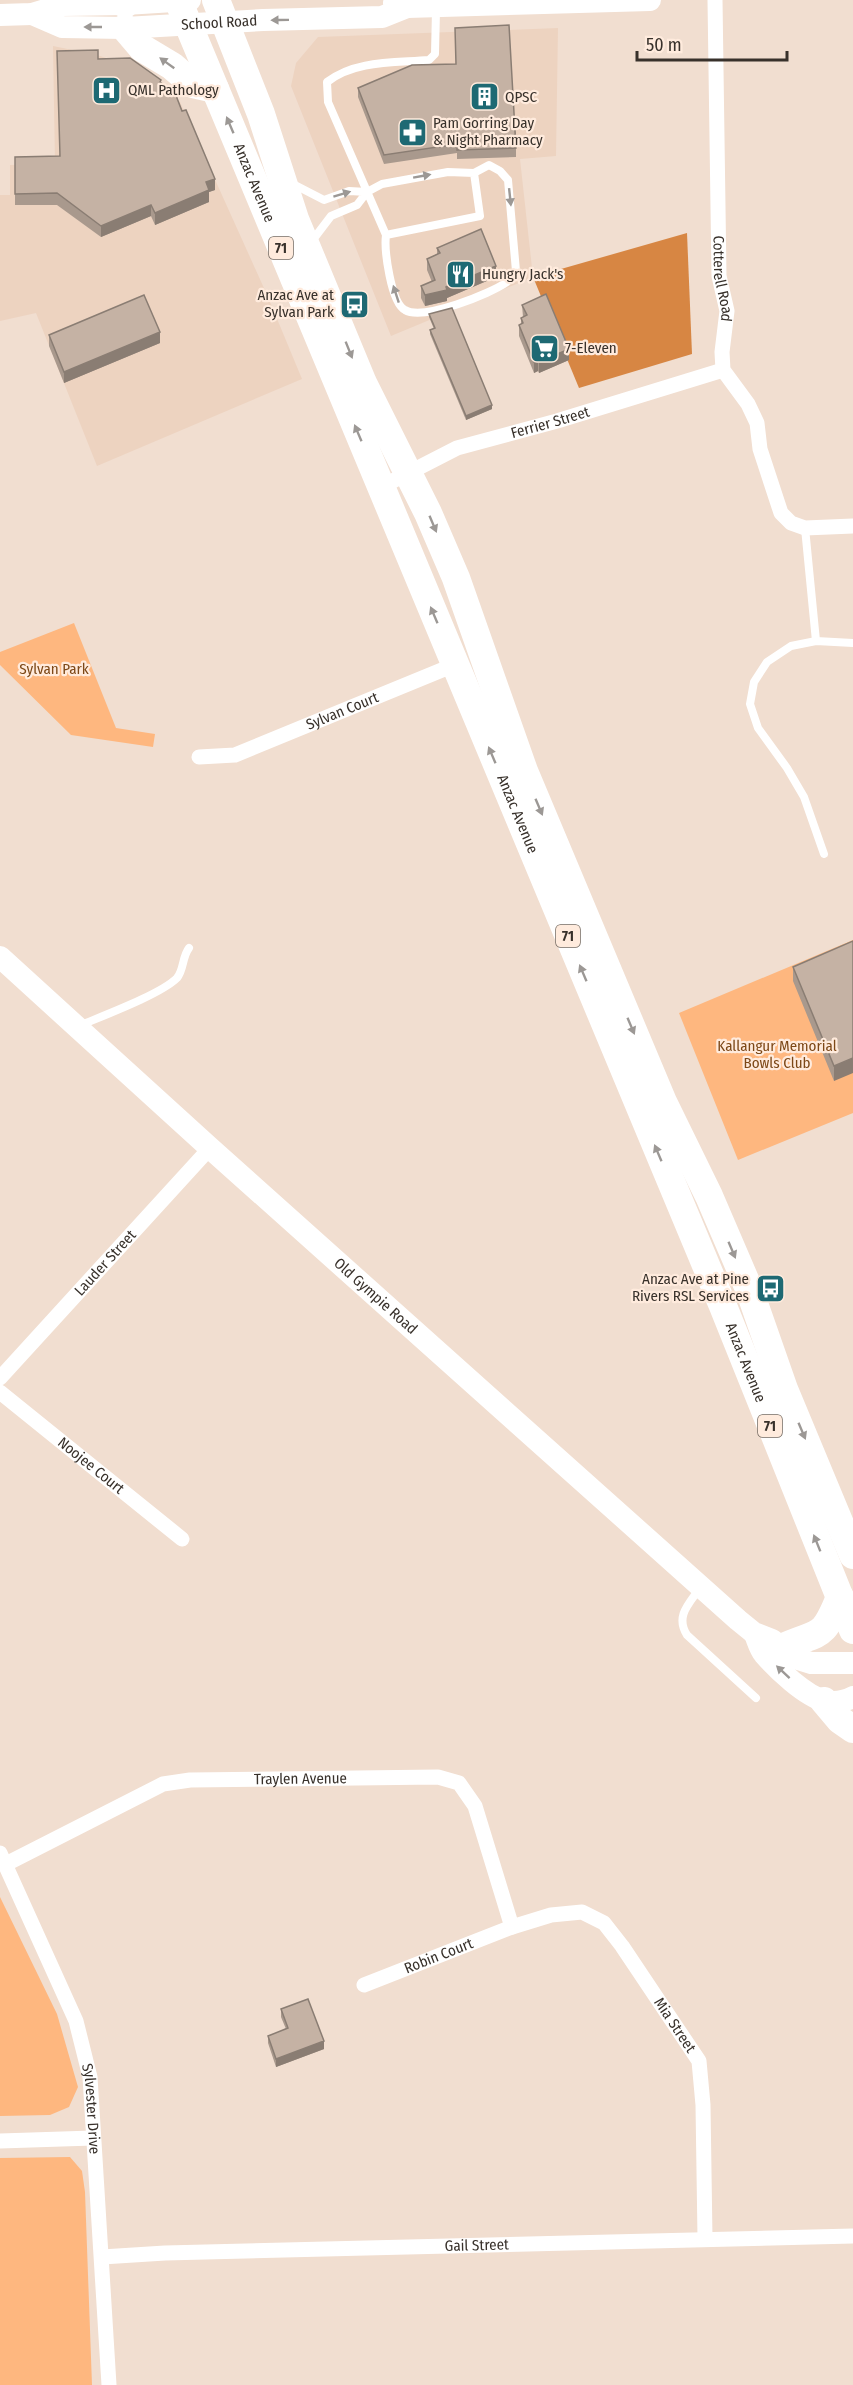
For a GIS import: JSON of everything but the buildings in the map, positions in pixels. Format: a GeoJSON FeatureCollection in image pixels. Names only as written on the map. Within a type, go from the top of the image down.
{"type":"FeatureCollection","features":[{"type":"Feature","properties":{"kind":"highway","name":"Anzac Avenue"},"geometry":{"type":"LineString","coordinates":[[183,6],[215,89],[681,1207],[853,1630]]}},
{"type":"Feature","properties":{"kind":"highway"},"geometry":{"type":"LineString","coordinates":[[126,11],[142,48],[172,66],[193,84],[215,89]]}},
{"type":"Feature","properties":{"kind":"highway","name":"Anzac Avenue"},"geometry":{"type":"LineString","coordinates":[[221,11],[261,114],[307,248],[363,383],[428,513],[456,578],[520,760],[663,1102],[709,1196],[749,1289],[784,1389],[853,1556]]}},
{"type":"Feature","properties":{"kind":"highway"},"geometry":{"type":"LineString","coordinates":[[681,1207],[709,1196]]}},
{"type":"Feature","properties":{"kind":"highway"},"geometry":{"type":"LineString","coordinates":[[781,1648],[822,1632],[829,1623],[840,1597]]}},
{"type":"Feature","properties":{"kind":"highway"},"geometry":{"type":"LineString","coordinates":[[824,1701],[840,1720],[853,1729]]}},
{"type":"Feature","properties":{"kind":"main road","name":"School Road"},"geometry":{"type":"LineString","coordinates":[[385,0],[407,7],[650,0]]}},
{"type":"Feature","properties":{"kind":"main road","name":"School Road"},"geometry":{"type":"LineString","coordinates":[[0,15],[32,14],[62,27],[126,11],[183,6],[221,11],[340,9],[382,17],[407,7]]}},
{"type":"Feature","properties":{"kind":"main road","name":"Old Gympie Road"},"geometry":{"type":"LineString","coordinates":[[0,957],[210,1148],[754,1633],[772,1640],[795,1658],[811,1663],[853,1664]]}},
{"type":"Feature","properties":{"kind":"main road","name":"Old Gympie Road"},"geometry":{"type":"LineString","coordinates":[[754,1633],[762,1652],[798,1686],[824,1701]]}},
{"type":"Feature","properties":{"kind":"main road"},"geometry":{"type":"LineString","coordinates":[[824,1701],[840,1701],[853,1697]]}},
{"type":"Feature","properties":{"kind":"street","name":"Cotterell Road"},"geometry":{"type":"LineString","coordinates":[[715,0],[719,276],[727,311],[723,370]]}},
{"type":"Feature","properties":{"kind":"street","name":"Ferrier Street"},"geometry":{"type":"LineString","coordinates":[[381,488],[407,472],[457,448],[557,421],[723,370]]}},
{"type":"Feature","properties":{"kind":"street"},"geometry":{"type":"LineString","coordinates":[[723,370],[748,404],[757,423],[760,449],[781,513],[791,523],[805,528],[853,526]]}},
{"type":"Feature","properties":{"kind":"street","name":"Sylvan Court"},"geometry":{"type":"LineString","coordinates":[[199,757],[235,755],[484,654]]}},
{"type":"Feature","properties":{"kind":"street","name":"Lauder Street"},"geometry":{"type":"LineString","coordinates":[[0,1378],[210,1148]]}},
{"type":"Feature","properties":{"kind":"street","name":"Noojee Court"},"geometry":{"type":"LineString","coordinates":[[0,1392],[182,1539]]}},
{"type":"Feature","properties":{"kind":"street","name":"Traylen Avenue"},"geometry":{"type":"LineString","coordinates":[[3,1858],[163,1784],[190,1780],[438,1777],[459,1783],[475,1806],[512,1927]]}},
{"type":"Feature","properties":{"kind":"street","name":"Sylvester Drive"},"geometry":{"type":"LineString","coordinates":[[3,1858],[76,2021],[90,2077],[108,2385]]}},
{"type":"Feature","properties":{"kind":"street","name":"Mia Street"},"geometry":{"type":"LineString","coordinates":[[512,1927],[551,1915],[582,1912],[604,1923],[682,2033],[699,2061],[703,2105],[705,2238]]}},
{"type":"Feature","properties":{"kind":"street","name":"Robin Court"},"geometry":{"type":"LineString","coordinates":[[364,1985],[512,1927]]}},
{"type":"Feature","properties":{"kind":"street"},"geometry":{"type":"LineString","coordinates":[[0,2141],[93,2138]]}},
{"type":"Feature","properties":{"kind":"street","name":"Gail Street"},"geometry":{"type":"LineString","coordinates":[[102,2258],[188,2252],[853,2236]]}},
{"type":"Feature","properties":{"kind":"lane"},"geometry":{"type":"LineString","coordinates":[[307,248],[331,216],[357,205],[367,192],[382,184],[448,172],[474,173],[489,165],[500,171],[508,180],[516,271],[507,281],[472,298],[431,312],[415,314],[405,311],[400,306],[392,281],[384,248],[386,235],[367,192],[328,102],[327,82],[339,73],[372,64],[429,60],[435,54],[436,7]]}},
{"type":"Feature","properties":{"kind":"lane"},"geometry":{"type":"LineString","coordinates":[[386,235],[480,216],[474,173]]}},
{"type":"Feature","properties":{"kind":"lane"},"geometry":{"type":"LineString","coordinates":[[282,178],[324,200],[349,191],[367,192]]}},
{"type":"Feature","properties":{"kind":"lane"},"geometry":{"type":"LineString","coordinates":[[805,528],[816,640]]}},
{"type":"Feature","properties":{"kind":"lane"},"geometry":{"type":"LineString","coordinates":[[824,854],[804,797],[787,768],[758,728],[750,704],[754,682],[766,662],[791,646],[816,640],[853,644]]}},
{"type":"Feature","properties":{"kind":"lane"},"geometry":{"type":"LineString","coordinates":[[77,1027],[166,987],[179,976],[184,955],[189,948]]}},
{"type":"Feature","properties":{"kind":"lane"},"geometry":{"type":"LineString","coordinates":[[701,1587],[684,1610],[681,1618],[682,1627],[687,1635],[756,1698]]}},
{"type":"Feature","properties":{"kind":"shaded area"},"geometry":{"type":"Polygon","coordinates":[[[558,28],[556,156],[520,159],[533,277],[391,336],[291,86],[296,63],[318,37],[558,28]]]}},
{"type":"Feature","properties":{"kind":"shaded area"},"geometry":{"type":"Polygon","coordinates":[[[53,46],[97,55],[130,66],[157,79],[180,102],[268,297],[302,379],[97,466],[36,313],[0,321],[0,195],[10,195],[10,165],[55,164],[53,46]]]}},
{"type":"Feature","properties":{"kind":"shaded area"},"geometry":{"type":"Polygon","coordinates":[[[687,233],[692,354],[579,388],[533,277],[687,233]]]}},
{"type":"Feature","properties":{"kind":"green space","name":"Sylvan Park"},"geometry":{"type":"Polygon","coordinates":[[[74,623],[116,728],[155,734],[153,747],[71,735],[0,665],[0,652],[74,623]]]}},
{"type":"Feature","properties":{"kind":"green space","name":"Kallangur Memorial Bowls Club"},"geometry":{"type":"Polygon","coordinates":[[[853,940],[853,1113],[738,1160],[679,1013],[853,940]]]}},
{"type":"Feature","properties":{"kind":"green space"},"geometry":{"type":"Polygon","coordinates":[[[0,1897],[57,2014],[78,2087],[69,2107],[50,2115],[0,2116],[0,1897]]]}},
{"type":"Feature","properties":{"kind":"green space"},"geometry":{"type":"Polygon","coordinates":[[[70,2157],[82,2171],[85,2192],[92,2385],[0,2385],[0,2158],[70,2157]]]}},
{"type":"Feature","properties":{"kind":"place","name":"QML Pathology"},"geometry":{"type":"Point","coordinates":[107,90]}},
{"type":"Feature","properties":{"kind":"place","name":"QPSC"},"geometry":{"type":"Point","coordinates":[484,97]}},
{"type":"Feature","properties":{"kind":"place","name":"Pam Gorring Day & Night Pharmacy"},"geometry":{"type":"Point","coordinates":[412,132]}},
{"type":"Feature","properties":{"kind":"place","name":"Hungry Jack's"},"geometry":{"type":"Point","coordinates":[461,274]}},
{"type":"Feature","properties":{"kind":"place","name":"Anzac Ave at Sylvan Park"},"geometry":{"type":"Point","coordinates":[355,304]}},
{"type":"Feature","properties":{"kind":"place","name":"7-Eleven"},"geometry":{"type":"Point","coordinates":[544,348]}},
{"type":"Feature","properties":{"kind":"place","name":"Anzac Ave at Pine Rivers RSL Services"},"geometry":{"type":"Point","coordinates":[770,1288]}}]}
